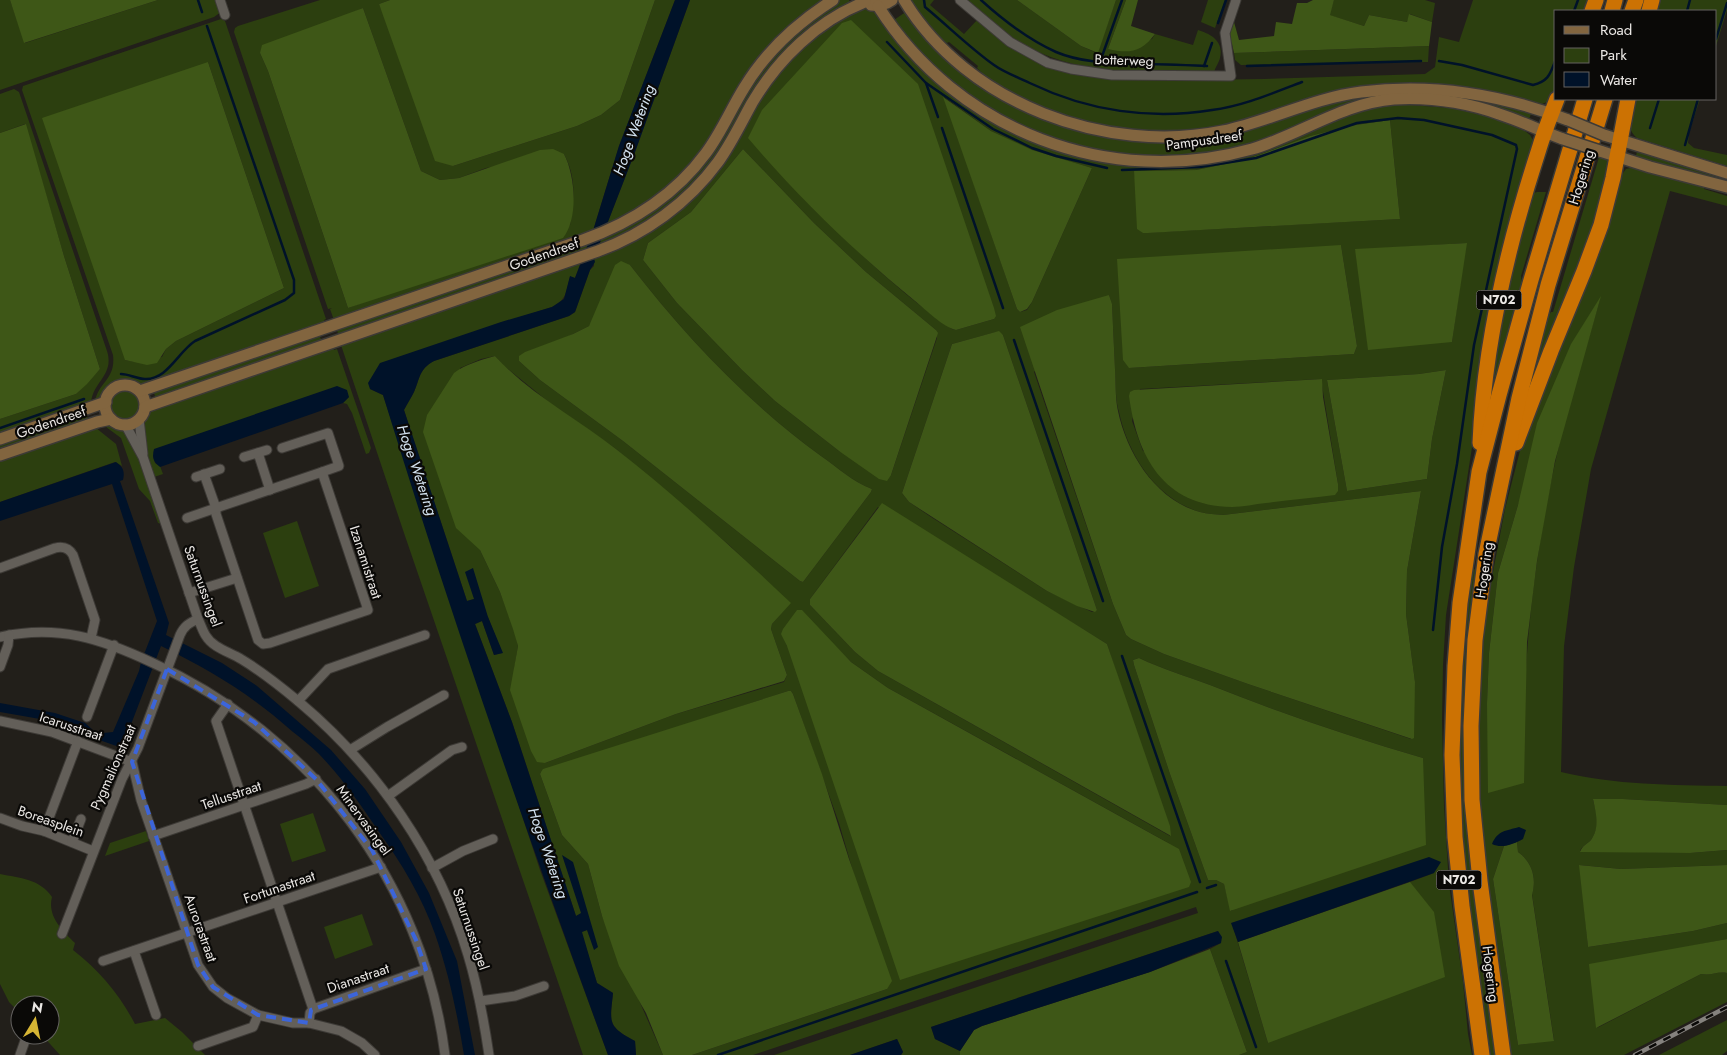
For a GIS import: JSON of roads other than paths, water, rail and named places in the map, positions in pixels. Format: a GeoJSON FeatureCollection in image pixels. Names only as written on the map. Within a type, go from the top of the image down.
{"type":"FeatureCollection","features":[{"type":"Feature","properties":{"kind":"highway","name":"N702"},"geometry":{"type":"LineString","coordinates":[[1480,472],[1482,409],[1491,334],[1510,246],[1539,147],[1557,100]]}},
{"type":"Feature","properties":{"kind":"highway","name":"Hogering"},"geometry":{"type":"LineString","coordinates":[[1482,1055],[1462,906],[1455,836],[1452,755],[1455,666],[1460,603],[1480,472],[1499,395],[1585,100]]}},
{"type":"Feature","properties":{"kind":"highway","name":"Hogering"},"geometry":{"type":"LineString","coordinates":[[1503,1055],[1479,872],[1472,800],[1471,726],[1475,640],[1486,554],[1519,398],[1548,285],[1605,100]]}},
{"type":"Feature","properties":{"kind":"highway","name":"N702"},"geometry":{"type":"LineString","coordinates":[[1500,482],[1588,262],[1601,224],[1621,140],[1628,100]]}},
{"type":"Feature","properties":{"kind":"main road","name":"Godendreef"},"geometry":{"type":"LineString","coordinates":[[140,391],[583,240],[605,232],[636,216],[681,182],[694,168],[717,137],[748,81],[772,50],[803,21],[833,0]]}},
{"type":"Feature","properties":{"kind":"main road"},"geometry":{"type":"LineString","coordinates":[[864,1],[878,6],[892,0]]}},
{"type":"Feature","properties":{"kind":"main road","name":"Pampusdreef"},"geometry":{"type":"LineString","coordinates":[[904,0],[925,29],[943,48],[980,79],[999,92],[1045,115],[1070,124],[1116,134],[1146,137],[1196,135],[1242,126],[1312,102],[1360,92],[1415,88],[1443,89],[1493,97],[1552,114],[1604,135],[1727,173]]}},
{"type":"Feature","properties":{"kind":"main road","name":"Godendreef"},"geometry":{"type":"LineString","coordinates":[[145,407],[576,259],[615,245],[638,233],[672,209],[707,176],[728,148],[762,87],[784,59],[824,24],[864,1]]}},
{"type":"Feature","properties":{"kind":"main road","name":"Pampusdreef"},"geometry":{"type":"LineString","coordinates":[[878,6],[909,49],[934,74],[967,100],[991,117],[1023,132],[1054,145],[1085,153],[1115,159],[1158,162],[1195,160],[1268,144],[1344,110],[1369,102],[1393,99],[1426,99],[1463,104],[1499,114],[1545,133],[1617,157],[1727,187]]}},
{"type":"Feature","properties":{"kind":"main road"},"geometry":{"type":"LineString","coordinates":[[130,385],[140,391],[144,398],[145,407],[143,414],[132,423],[118,423],[107,413],[106,402],[110,392],[119,386],[130,385]]}},
{"type":"Feature","properties":{"kind":"main road","name":"Godendreef"},"geometry":{"type":"LineString","coordinates":[[0,439],[106,402]]}},
{"type":"Feature","properties":{"kind":"main road","name":"Godendreef"},"geometry":{"type":"LineString","coordinates":[[0,455],[111,418]]}},
{"type":"Feature","properties":{"kind":"street"},"geometry":{"type":"LineString","coordinates":[[220,0],[225,15]]}},
{"type":"Feature","properties":{"kind":"street","name":"Botterweg"},"geometry":{"type":"LineString","coordinates":[[960,0],[1010,42],[1048,63],[1071,70],[1112,75],[1231,76],[1225,33],[1236,0]]}},
{"type":"Feature","properties":{"kind":"street","name":"Saturnussingel"},"geometry":{"type":"LineString","coordinates":[[138,419],[143,457]]}},
{"type":"Feature","properties":{"kind":"street","name":"Saturnussingel"},"geometry":{"type":"LineString","coordinates":[[126,424],[143,457],[198,619],[206,637],[217,646],[240,658],[298,701],[350,750],[388,796],[418,842],[441,885],[468,955],[480,1001],[489,1055]]}},
{"type":"Feature","properties":{"kind":"street"},"geometry":{"type":"LineString","coordinates":[[187,518],[338,466],[328,433],[282,448]]}},
{"type":"Feature","properties":{"kind":"street"},"geometry":{"type":"LineString","coordinates":[[244,457],[262,451],[270,490]]}},
{"type":"Feature","properties":{"kind":"street","name":"Izanamistraat"},"geometry":{"type":"LineString","coordinates":[[220,469],[200,476],[216,508],[216,514],[258,640],[263,644],[368,610],[322,472]]}},
{"type":"Feature","properties":{"kind":"street"},"geometry":{"type":"LineString","coordinates":[[0,568],[59,547],[67,549],[72,555],[95,620],[91,638]]}},
{"type":"Feature","properties":{"kind":"street"},"geometry":{"type":"LineString","coordinates":[[190,593],[237,578]]}},
{"type":"Feature","properties":{"kind":"street","name":"Pygmalionstraat"},"geometry":{"type":"LineString","coordinates":[[62,934],[122,779],[132,762],[180,635],[189,623],[198,619]]}},
{"type":"Feature","properties":{"kind":"street","name":"Minervasingel"},"geometry":{"type":"LineString","coordinates":[[5,636],[27,632],[58,632],[91,638],[114,645],[168,669],[228,704],[254,722],[286,749],[316,779],[355,826],[381,866],[416,940],[426,969],[436,1001],[445,1055]]}},
{"type":"Feature","properties":{"kind":"street"},"geometry":{"type":"LineString","coordinates":[[298,701],[328,669],[425,635]]}},
{"type":"Feature","properties":{"kind":"street"},"geometry":{"type":"LineString","coordinates":[[0,666],[8,645],[5,636]]}},
{"type":"Feature","properties":{"kind":"street"},"geometry":{"type":"LineString","coordinates":[[87,717],[114,645]]}},
{"type":"Feature","properties":{"kind":"street"},"geometry":{"type":"LineString","coordinates":[[350,750],[387,726],[444,695]]}},
{"type":"Feature","properties":{"kind":"street"},"geometry":{"type":"LineString","coordinates":[[228,704],[216,721],[313,1009],[310,1013],[309,1023]]}},
{"type":"Feature","properties":{"kind":"street","name":"Icarusstraat"},"geometry":{"type":"LineString","coordinates":[[0,721],[52,732],[132,762]]}},
{"type":"Feature","properties":{"kind":"street"},"geometry":{"type":"LineString","coordinates":[[44,830],[78,741]]}},
{"type":"Feature","properties":{"kind":"street"},"geometry":{"type":"LineString","coordinates":[[388,796],[452,750],[462,746]]}},
{"type":"Feature","properties":{"kind":"street","name":"Aurorastraat"},"geometry":{"type":"LineString","coordinates":[[132,762],[141,800],[186,933],[198,965],[213,987],[227,998],[258,1014],[293,1023],[309,1023],[341,1031],[362,1042],[375,1055]]}},
{"type":"Feature","properties":{"kind":"street","name":"Tellusstraat"},"geometry":{"type":"LineString","coordinates":[[153,836],[244,806],[316,779]]}},
{"type":"Feature","properties":{"kind":"street","name":"Boreasplein"},"geometry":{"type":"LineString","coordinates":[[0,818],[22,826],[44,830],[93,851]]}},
{"type":"Feature","properties":{"kind":"street"},"geometry":{"type":"LineString","coordinates":[[72,842],[81,818]]}},
{"type":"Feature","properties":{"kind":"street"},"geometry":{"type":"LineString","coordinates":[[432,868],[463,851],[493,839]]}},
{"type":"Feature","properties":{"kind":"street","name":"Fortunastraat"},"geometry":{"type":"LineString","coordinates":[[103,962],[381,866]]}},
{"type":"Feature","properties":{"kind":"street"},"geometry":{"type":"LineString","coordinates":[[134,951],[156,1015]]}},
{"type":"Feature","properties":{"kind":"street","name":"Dianastraat"},"geometry":{"type":"LineString","coordinates":[[313,1009],[426,969]]}},
{"type":"Feature","properties":{"kind":"street"},"geometry":{"type":"LineString","coordinates":[[480,1001],[515,996],[544,986]]}},
{"type":"Feature","properties":{"kind":"street"},"geometry":{"type":"LineString","coordinates":[[198,1046],[252,1027],[258,1014]]}},
{"type":"Feature","properties":{"kind":"water","name":"Hoge Wetering"},"geometry":{"type":"Polygon","coordinates":[[[675,0],[690,0],[575,312],[569,316],[434,361],[425,367],[404,410],[467,601],[474,599],[465,572],[473,568],[488,617],[503,653],[494,655],[482,621],[475,624],[512,722],[576,916],[581,913],[562,855],[573,862],[598,947],[594,950],[587,930],[582,932],[597,983],[613,993],[612,1023],[619,1031],[635,1041],[636,1055],[608,1055],[491,726],[383,395],[370,389],[368,383],[380,363],[501,322],[552,307],[564,299],[570,276],[575,278],[592,234],[619,146],[675,0]]]}},
{"type":"Feature","properties":{"kind":"water"},"geometry":{"type":"Polygon","coordinates":[[[337,386],[347,390],[349,397],[343,403],[160,467],[154,459],[154,449],[337,386]]]}},
{"type":"Feature","properties":{"kind":"water"},"geometry":{"type":"Polygon","coordinates":[[[116,462],[123,470],[123,480],[120,481],[169,623],[166,635],[222,663],[257,686],[331,750],[365,789],[401,842],[429,893],[457,961],[475,1055],[464,1055],[452,994],[435,934],[418,894],[396,856],[351,792],[319,754],[277,718],[246,695],[214,674],[161,646],[122,748],[40,719],[0,712],[0,703],[55,713],[85,723],[94,731],[103,733],[113,732],[139,671],[157,621],[112,484],[0,521],[0,502],[116,462]]]}},
{"type":"Feature","properties":{"kind":"water"},"geometry":{"type":"Polygon","coordinates":[[[1519,827],[1526,830],[1523,839],[1504,846],[1492,844],[1497,836],[1506,830],[1519,827]]]}},
{"type":"Feature","properties":{"kind":"water"},"geometry":{"type":"Polygon","coordinates":[[[1429,857],[1441,862],[1434,873],[1238,942],[1231,923],[1429,857]]]}},
{"type":"Feature","properties":{"kind":"water"},"geometry":{"type":"Polygon","coordinates":[[[1218,931],[1222,937],[1221,943],[1150,972],[982,1026],[974,1030],[960,1051],[935,1039],[931,1027],[1218,931]]]}},
{"type":"Feature","properties":{"kind":"water"},"geometry":{"type":"Polygon","coordinates":[[[897,1039],[903,1052],[901,1055],[850,1055],[897,1039]]]}},
{"type":"Feature","properties":{"kind":"waterway"},"geometry":{"type":"LineString","coordinates":[[198,0],[202,12]]}},
{"type":"Feature","properties":{"kind":"waterway"},"geometry":{"type":"LineString","coordinates":[[924,0],[925,7],[998,68],[1053,93],[1097,107],[1143,113],[1189,113],[1212,110],[1258,99],[1302,82]]}},
{"type":"Feature","properties":{"kind":"waterway"},"geometry":{"type":"LineString","coordinates":[[981,0],[1025,35],[1045,47],[1066,56],[1107,63],[1207,66]]}},
{"type":"Feature","properties":{"kind":"waterway"},"geometry":{"type":"LineString","coordinates":[[1100,62],[1122,0]]}},
{"type":"Feature","properties":{"kind":"waterway"},"geometry":{"type":"LineString","coordinates":[[1218,23],[1226,0]]}},
{"type":"Feature","properties":{"kind":"waterway"},"geometry":{"type":"LineString","coordinates":[[1574,10],[1578,0]]}},
{"type":"Feature","properties":{"kind":"waterway"},"geometry":{"type":"LineString","coordinates":[[1687,10],[1690,0]]}},
{"type":"Feature","properties":{"kind":"waterway"},"geometry":{"type":"LineString","coordinates":[[1717,36],[1727,3]]}},
{"type":"Feature","properties":{"kind":"waterway"},"geometry":{"type":"LineString","coordinates":[[121,374],[145,379],[160,375],[195,341],[285,300],[294,293],[294,280],[207,26]]}},
{"type":"Feature","properties":{"kind":"waterway"},"geometry":{"type":"LineString","coordinates":[[887,42],[926,83],[993,129],[1032,148],[1056,156],[1107,168]]}},
{"type":"Feature","properties":{"kind":"waterway"},"geometry":{"type":"LineString","coordinates":[[1204,66],[1212,43]]}},
{"type":"Feature","properties":{"kind":"waterway"},"geometry":{"type":"LineString","coordinates":[[1247,66],[1421,61]]}},
{"type":"Feature","properties":{"kind":"waterway"},"geometry":{"type":"LineString","coordinates":[[1439,61],[1462,65],[1533,85],[1546,79],[1554,64]]}},
{"type":"Feature","properties":{"kind":"waterway"},"geometry":{"type":"LineString","coordinates":[[926,83],[938,117]]}},
{"type":"Feature","properties":{"kind":"waterway"},"geometry":{"type":"LineString","coordinates":[[1650,128],[1659,100]]}},
{"type":"Feature","properties":{"kind":"waterway"},"geometry":{"type":"LineString","coordinates":[[1685,145],[1698,100]]}},
{"type":"Feature","properties":{"kind":"waterway"},"geometry":{"type":"LineString","coordinates":[[1122,170],[1200,167],[1256,158],[1357,123],[1398,118],[1424,120],[1492,135],[1516,145],[1517,149],[1474,345],[1457,464],[1442,547],[1433,630]]}},
{"type":"Feature","properties":{"kind":"waterway"},"geometry":{"type":"LineString","coordinates":[[942,128],[1003,308]]}},
{"type":"Feature","properties":{"kind":"waterway"},"geometry":{"type":"LineString","coordinates":[[1014,340],[1103,601]]}},
{"type":"Feature","properties":{"kind":"waterway"},"geometry":{"type":"LineString","coordinates":[[0,428],[84,399]]}},
{"type":"Feature","properties":{"kind":"waterway"},"geometry":{"type":"LineString","coordinates":[[1122,656],[1200,882]]}},
{"type":"Feature","properties":{"kind":"waterway"},"geometry":{"type":"LineString","coordinates":[[1207,888],[1216,885]]}},
{"type":"Feature","properties":{"kind":"waterway"},"geometry":{"type":"LineString","coordinates":[[718,1055],[1197,892]]}},
{"type":"Feature","properties":{"kind":"waterway"},"geometry":{"type":"LineString","coordinates":[[1226,961],[1256,1047]]}},
{"type":"Feature","properties":{"kind":"railway"},"geometry":{"type":"LineString","coordinates":[[1635,1055],[1727,1007]]}}]}
